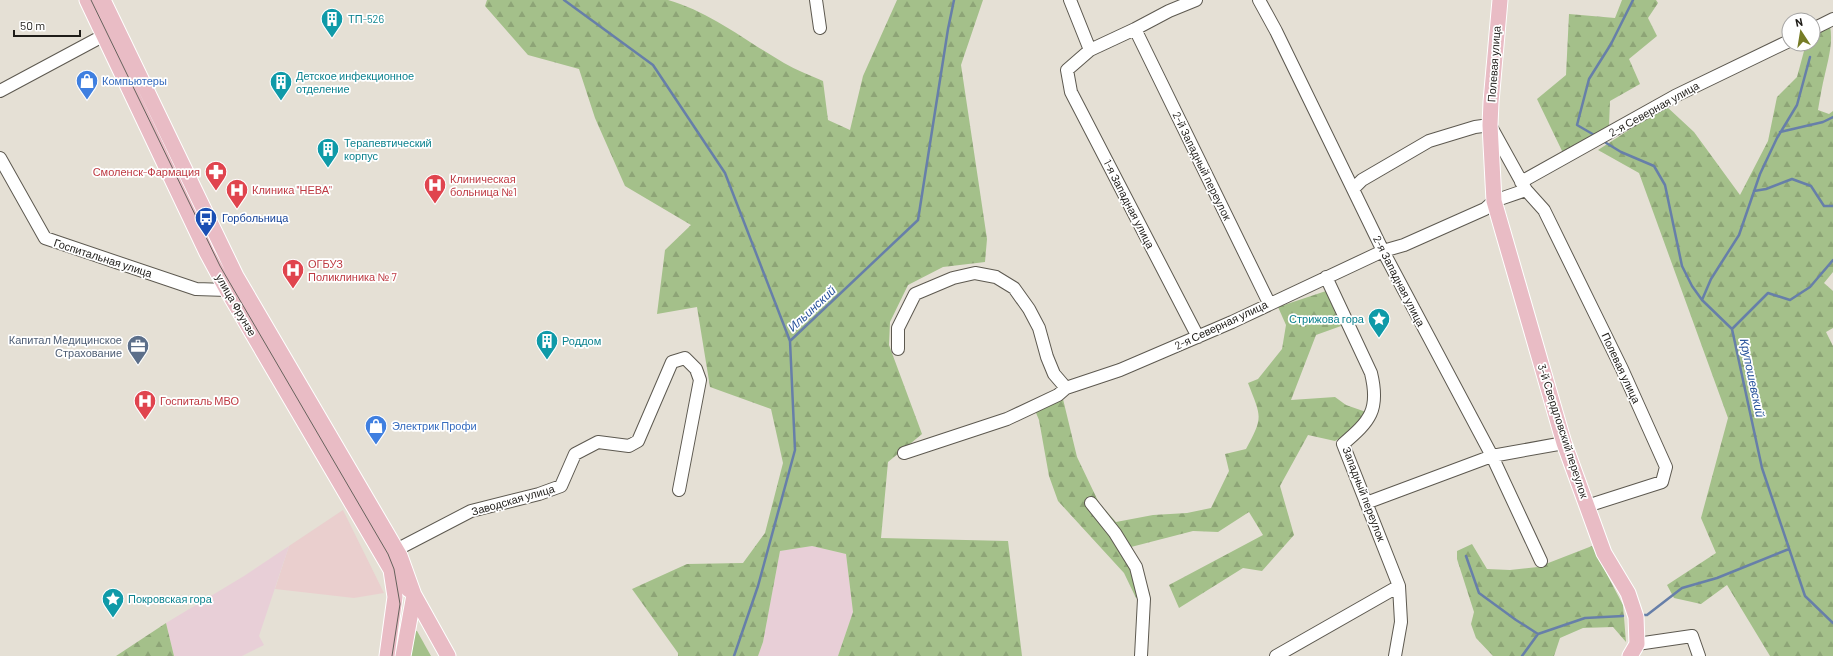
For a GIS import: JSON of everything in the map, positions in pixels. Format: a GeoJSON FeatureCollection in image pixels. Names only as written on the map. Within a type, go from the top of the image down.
{"type":"FeatureCollection","features":[{"type":"Feature","properties":{"kind":"main road","name":"улица Фрунзе"},"geometry":{"type":"LineString","coordinates":[[86,0],[110,32],[236,276],[396,550],[414,595],[448,656]]}},
{"type":"Feature","properties":{"kind":"main road","name":"улица Фрунзе"},"geometry":{"type":"LineString","coordinates":[[103,0],[110,32],[204,247],[227,290],[391,570],[414,595]]}},
{"type":"Feature","properties":{"kind":"main road","name":"Полевая улица"},"geometry":{"type":"LineString","coordinates":[[1494,201],[1490,125],[1496,31],[1500,0]]}},
{"type":"Feature","properties":{"kind":"main road","name":"3-й Свердловский переулок"},"geometry":{"type":"LineString","coordinates":[[1494,201],[1564,443],[1604,553],[1628,593],[1636,617],[1634,650]]}},
{"type":"Feature","properties":{"kind":"main road"},"geometry":{"type":"LineString","coordinates":[[387,656],[395,598],[391,570]]}},
{"type":"Feature","properties":{"kind":"main road"},"geometry":{"type":"LineString","coordinates":[[403,656],[414,595]]}},
{"type":"Feature","properties":{"kind":"street"},"geometry":{"type":"LineString","coordinates":[[816,0],[820,28]]}},
{"type":"Feature","properties":{"kind":"street"},"geometry":{"type":"LineString","coordinates":[[1070,0],[1090,50],[1135,29],[1166,5],[1196,0]]}},
{"type":"Feature","properties":{"kind":"street","name":"2-я Западная улица"},"geometry":{"type":"LineString","coordinates":[[1259,0],[1276,31],[1383,251],[1492,456],[1542,561]]}},
{"type":"Feature","properties":{"kind":"street"},"geometry":{"type":"LineString","coordinates":[[1821,25],[1833,19]]}},
{"type":"Feature","properties":{"kind":"street","name":"2-й Западный переулок"},"geometry":{"type":"LineString","coordinates":[[1135,29],[1269,304]]}},
{"type":"Feature","properties":{"kind":"street"},"geometry":{"type":"LineString","coordinates":[[0,92],[110,32]]}},
{"type":"Feature","properties":{"kind":"street","name":"2-я Северная улица"},"geometry":{"type":"LineString","coordinates":[[904,453],[1007,419],[1058,395],[1066,388],[1120,370],[1198,337],[1383,251],[1404,245],[1485,209],[1494,201],[1524,186],[1674,96],[1781,45]]}},
{"type":"Feature","properties":{"kind":"street","name":"1-я Западная улица"},"geometry":{"type":"LineString","coordinates":[[1090,50],[1067,70],[1071,92],[1198,337]]}},
{"type":"Feature","properties":{"kind":"street"},"geometry":{"type":"LineString","coordinates":[[1353,189],[1362,180],[1429,141],[1475,127],[1490,125],[1524,186]]}},
{"type":"Feature","properties":{"kind":"street","name":"Госпитальная улица"},"geometry":{"type":"LineString","coordinates":[[0,158],[45,238],[196,289],[227,290]]}},
{"type":"Feature","properties":{"kind":"street","name":"Полевая улица"},"geometry":{"type":"LineString","coordinates":[[1524,186],[1544,210],[1622,369],[1666,466],[1662,482],[1587,506]]}},
{"type":"Feature","properties":{"kind":"street"},"geometry":{"type":"LineString","coordinates":[[898,349],[898,328],[915,294],[960,276],[975,273],[996,277],[1014,288],[1029,308],[1039,328],[1047,357],[1054,374],[1066,388]]}},
{"type":"Feature","properties":{"kind":"street","name":"Западный переулок"},"geometry":{"type":"LineString","coordinates":[[1326,277],[1372,373],[1374,404],[1363,426],[1343,444],[1399,586],[1401,622],[1395,656]]}},
{"type":"Feature","properties":{"kind":"street","name":"Заводская улица"},"geometry":{"type":"LineString","coordinates":[[396,550],[471,511],[539,494],[561,486],[575,454],[598,442],[629,446],[638,441],[672,362],[684,358],[696,369],[700,380],[679,490]]}},
{"type":"Feature","properties":{"kind":"street"},"geometry":{"type":"LineString","coordinates":[[1366,503],[1492,456],[1564,443]]}},
{"type":"Feature","properties":{"kind":"street"},"geometry":{"type":"LineString","coordinates":[[1091,503],[1115,533],[1136,567],[1144,600],[1141,656]]}},
{"type":"Feature","properties":{"kind":"street"},"geometry":{"type":"LineString","coordinates":[[1276,656],[1399,586]]}},
{"type":"Feature","properties":{"kind":"street"},"geometry":{"type":"LineString","coordinates":[[1634,650],[1692,636],[1699,656]]}},
{"type":"Feature","properties":{"kind":"shaded area"},"geometry":{"type":"Polygon","coordinates":[[[343,510],[384,593],[354,598],[275,589],[289,546],[343,510]]]}},
{"type":"Feature","properties":{"kind":"shaded area"},"geometry":{"type":"Polygon","coordinates":[[[289,546],[259,636],[264,645],[242,656],[174,656],[166,623],[244,576],[289,546]]]}},
{"type":"Feature","properties":{"kind":"shaded area"},"geometry":{"type":"Polygon","coordinates":[[[812,546],[846,554],[853,612],[838,656],[758,656],[763,642],[780,551],[812,546]]]}},
{"type":"Feature","properties":{"kind":"green space"},"geometry":{"type":"Polygon","coordinates":[[[487,0],[668,0],[683,5],[713,19],[789,66],[823,81],[828,120],[850,130],[863,76],[897,0],[983,0],[961,65],[987,239],[985,262],[943,267],[908,285],[890,322],[889,345],[922,434],[888,462],[881,538],[1008,541],[1022,656],[838,656],[853,612],[846,554],[812,546],[780,551],[763,642],[758,656],[678,656],[678,653],[632,589],[687,564],[743,563],[765,533],[783,463],[771,409],[710,387],[697,307],[657,314],[665,250],[691,225],[625,186],[595,118],[579,69],[528,55],[485,6],[487,0]]]}},
{"type":"Feature","properties":{"kind":"green space"},"geometry":{"type":"Polygon","coordinates":[[[1622,0],[1656,0],[1658,3],[1648,18],[1657,36],[1629,59],[1640,84],[1610,101],[1609,126],[1563,153],[1537,99],[1566,75],[1569,14],[1615,18],[1622,0]]]}},
{"type":"Feature","properties":{"kind":"green space"},"geometry":{"type":"Polygon","coordinates":[[[1830,26],[1831,38],[1828,62],[1818,110],[1829,114],[1833,111],[1833,272],[1824,283],[1833,291],[1833,328],[1826,332],[1833,346],[1833,656],[1770,656],[1727,585],[1701,604],[1674,598],[1667,585],[1716,553],[1701,518],[1728,418],[1639,173],[1598,150],[1666,106],[1694,132],[1740,195],[1768,141],[1777,97],[1797,77],[1804,52],[1821,52],[1821,30],[1830,26]]]}},
{"type":"Feature","properties":{"kind":"green space"},"geometry":{"type":"Polygon","coordinates":[[[1326,291],[1341,326],[1316,335],[1291,400],[1335,397],[1346,405],[1366,412],[1353,430],[1335,441],[1308,435],[1280,486],[1294,535],[1262,571],[1243,568],[1179,608],[1169,585],[1263,535],[1249,512],[1218,532],[1193,531],[1131,547],[1150,594],[1136,598],[1124,573],[1058,501],[1049,476],[1039,420],[1034,408],[1062,395],[1077,457],[1099,503],[1116,522],[1153,515],[1187,513],[1211,508],[1229,471],[1225,454],[1246,449],[1256,430],[1259,416],[1258,410],[1248,383],[1258,379],[1282,349],[1286,325],[1278,307],[1326,291]]]}},
{"type":"Feature","properties":{"kind":"green space"},"geometry":{"type":"Polygon","coordinates":[[[1472,544],[1487,569],[1510,570],[1538,567],[1592,546],[1623,605],[1626,642],[1613,627],[1583,628],[1560,638],[1554,656],[1493,656],[1476,638],[1471,624],[1474,612],[1457,559],[1457,551],[1472,544]]]}},
{"type":"Feature","properties":{"kind":"green space"},"geometry":{"type":"Polygon","coordinates":[[[166,623],[174,656],[116,656],[166,623]]]}},
{"type":"Feature","properties":{"kind":"green space"},"geometry":{"type":"Polygon","coordinates":[[[410,630],[417,631],[431,656],[402,656],[410,630]]]}},
{"type":"Feature","properties":{"kind":"waterway"},"geometry":{"type":"LineString","coordinates":[[564,0],[653,65],[725,173],[790,341]]}},
{"type":"Feature","properties":{"kind":"waterway","name":"Ильинский"},"geometry":{"type":"LineString","coordinates":[[734,656],[758,586],[795,450],[790,341],[918,220],[948,29],[954,0]]}},
{"type":"Feature","properties":{"kind":"waterway"},"geometry":{"type":"LineString","coordinates":[[1596,136],[1577,125],[1589,79],[1611,44],[1633,0]]}},
{"type":"Feature","properties":{"kind":"waterway","name":"Крупошевский"},"geometry":{"type":"LineString","coordinates":[[1810,57],[1797,105],[1777,138],[1760,174],[1739,235],[1711,279],[1702,300],[1732,329],[1762,468],[1805,596],[1833,623]]}},
{"type":"Feature","properties":{"kind":"waterway"},"geometry":{"type":"LineString","coordinates":[[1780,132],[1823,122],[1833,117]]}},
{"type":"Feature","properties":{"kind":"waterway"},"geometry":{"type":"LineString","coordinates":[[1603,141],[1621,152],[1654,166],[1665,185],[1682,266],[1692,286],[1702,300]]}},
{"type":"Feature","properties":{"kind":"waterway"},"geometry":{"type":"LineString","coordinates":[[1754,191],[1766,189],[1792,179],[1811,186],[1824,206],[1833,206]]}},
{"type":"Feature","properties":{"kind":"waterway"},"geometry":{"type":"LineString","coordinates":[[1732,329],[1768,293],[1790,300],[1810,287],[1833,260]]}},
{"type":"Feature","properties":{"kind":"waterway"},"geometry":{"type":"LineString","coordinates":[[1644,615],[1647,615],[1682,588],[1717,578],[1789,549]]}},
{"type":"Feature","properties":{"kind":"waterway"},"geometry":{"type":"LineString","coordinates":[[1466,556],[1479,593],[1538,634]]}},
{"type":"Feature","properties":{"kind":"waterway"},"geometry":{"type":"LineString","coordinates":[[1522,656],[1538,634],[1585,618],[1623,616]]}},
{"type":"Feature","properties":{"kind":"tram line"},"geometry":{"type":"LineString","coordinates":[[91,0],[220,266],[388,554],[394,569],[400,604],[392,656]]}},
{"type":"Feature","properties":{"kind":"place","name":"ТП-526"},"geometry":{"type":"Point","coordinates":[332,38]}},
{"type":"Feature","properties":{"kind":"place","name":"Компьютеры"},"geometry":{"type":"Point","coordinates":[87,100]}},
{"type":"Feature","properties":{"kind":"place","name":"Детское инфекционное отделение"},"geometry":{"type":"Point","coordinates":[281,102]}},
{"type":"Feature","properties":{"kind":"place","name":"Терапевтический корпус"},"geometry":{"type":"Point","coordinates":[328,168]}},
{"type":"Feature","properties":{"kind":"place","name":"Смоленск-Фармация"},"geometry":{"type":"Point","coordinates":[216,192]}},
{"type":"Feature","properties":{"kind":"place","name":"Клиническая больница №1"},"geometry":{"type":"Point","coordinates":[435,204]}},
{"type":"Feature","properties":{"kind":"place","name":"Клиника \"НЕВА\""},"geometry":{"type":"Point","coordinates":[237,210]}},
{"type":"Feature","properties":{"kind":"place","name":"Горбольница"},"geometry":{"type":"Point","coordinates":[206,238]}},
{"type":"Feature","properties":{"kind":"place","name":"ОГБУЗ Поликлиника № 7"},"geometry":{"type":"Point","coordinates":[293,290]}},
{"type":"Feature","properties":{"kind":"place","name":"Стрижова гора"},"geometry":{"type":"Point","coordinates":[1379,338]}},
{"type":"Feature","properties":{"kind":"place","name":"Роддом"},"geometry":{"type":"Point","coordinates":[547,360]}},
{"type":"Feature","properties":{"kind":"place","name":"Капитал Медицинское Страхование"},"geometry":{"type":"Point","coordinates":[138,366]}},
{"type":"Feature","properties":{"kind":"place","name":"Госпиталь МВО"},"geometry":{"type":"Point","coordinates":[145,420]}},
{"type":"Feature","properties":{"kind":"place","name":"Электрик Профи"},"geometry":{"type":"Point","coordinates":[376,446]}},
{"type":"Feature","properties":{"kind":"place","name":"Покровская гора"},"geometry":{"type":"Point","coordinates":[113,618]}}]}
